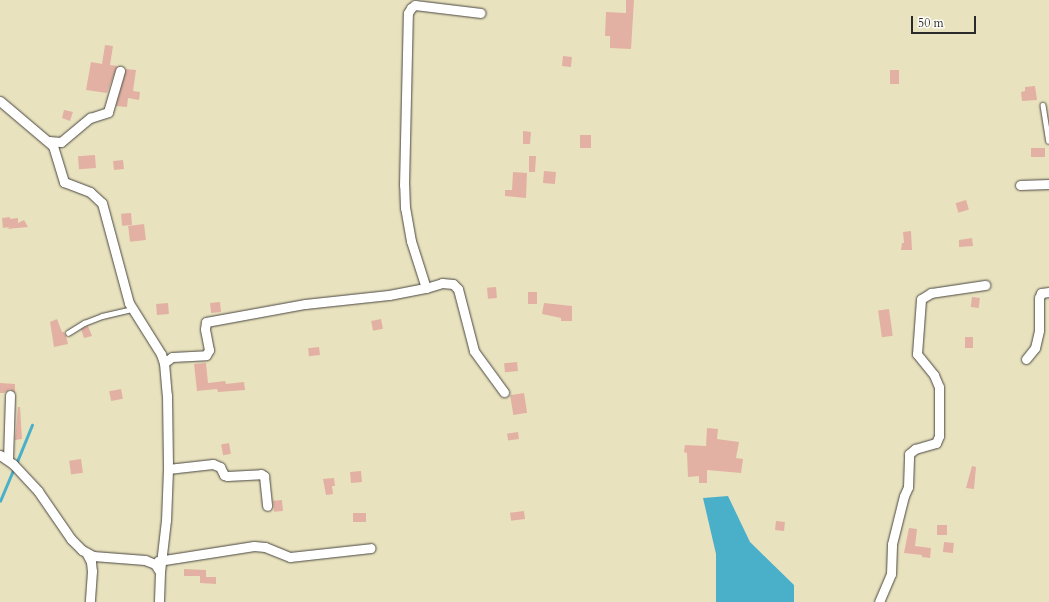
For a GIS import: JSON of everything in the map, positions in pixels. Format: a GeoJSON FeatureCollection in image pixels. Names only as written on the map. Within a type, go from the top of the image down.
{"type":"FeatureCollection","features":[{"type":"Feature","properties":{"kind":"street"},"geometry":{"type":"LineString","coordinates":[[426,288],[406,222],[405,208],[404,178],[408,13],[415,5],[481,13]]}},
{"type":"Feature","properties":{"kind":"street"},"geometry":{"type":"LineString","coordinates":[[49,142],[64,140],[90,118],[108,112],[120,71]]}},
{"type":"Feature","properties":{"kind":"street"},"geometry":{"type":"LineString","coordinates":[[0,101],[53,146],[64,182],[90,192],[102,202],[124,288],[132,309],[146,328],[164,362],[167,395],[168,469],[159,602]]}},
{"type":"Feature","properties":{"kind":"street"},"geometry":{"type":"LineString","coordinates":[[1020,185],[1049,184]]}},
{"type":"Feature","properties":{"kind":"street"},"geometry":{"type":"LineString","coordinates":[[164,362],[172,357],[206,354],[208,350],[204,330],[206,322],[305,304],[389,295],[426,288],[442,283],[453,284],[458,289],[471,344],[504,392]]}},
{"type":"Feature","properties":{"kind":"street"},"geometry":{"type":"LineString","coordinates":[[879,602],[891,574],[892,544],[904,496],[908,487],[909,454],[915,449],[936,443],[939,436],[939,386],[934,375],[917,354],[921,299],[931,293],[984,285]]}},
{"type":"Feature","properties":{"kind":"street"},"geometry":{"type":"LineString","coordinates":[[1026,359],[1035,348],[1039,330],[1039,298],[1041,293],[1049,292]]}},
{"type":"Feature","properties":{"kind":"street"},"geometry":{"type":"LineString","coordinates":[[10,395],[9,461],[38,491],[71,539],[87,554],[92,565],[90,602]]}},
{"type":"Feature","properties":{"kind":"street"},"geometry":{"type":"LineString","coordinates":[[168,469],[213,464],[220,467],[224,475],[227,476],[261,474],[264,476],[267,506]]}},
{"type":"Feature","properties":{"kind":"street"},"geometry":{"type":"LineString","coordinates":[[87,554],[99,558],[152,562],[254,546],[265,547],[290,557],[371,548]]}},
{"type":"Feature","properties":{"kind":"street"},"geometry":{"type":"LineString","coordinates":[[92,565],[99,558]]}},
{"type":"Feature","properties":{"kind":"street"},"geometry":{"type":"LineString","coordinates":[[152,562],[160,572]]}},
{"type":"Feature","properties":{"kind":"lane"},"geometry":{"type":"LineString","coordinates":[[1042,105],[1049,141]]}},
{"type":"Feature","properties":{"kind":"lane"},"geometry":{"type":"LineString","coordinates":[[68,333],[84,323],[102,316],[132,309]]}},
{"type":"Feature","properties":{"kind":"water"},"geometry":{"type":"Polygon","coordinates":[[[728,496],[750,542],[794,585],[794,602],[716,602],[716,554],[703,498],[728,496]]]}},
{"type":"Feature","properties":{"kind":"building"},"geometry":{"type":"Polygon","coordinates":[[[626,0],[634,0],[631,49],[610,48],[610,36],[605,36],[606,12],[626,13],[626,0]]]}},
{"type":"Feature","properties":{"kind":"building"},"geometry":{"type":"Polygon","coordinates":[[[105,45],[113,46],[110,65],[117,66],[107,93],[86,90],[91,62],[102,64],[105,45]]]}},
{"type":"Feature","properties":{"kind":"building"},"geometry":{"type":"Polygon","coordinates":[[[563,56],[572,57],[571,67],[562,66],[563,56]]]}},
{"type":"Feature","properties":{"kind":"building"},"geometry":{"type":"Polygon","coordinates":[[[126,69],[136,70],[133,91],[140,92],[139,100],[128,98],[127,107],[116,106],[126,69]]]}},
{"type":"Feature","properties":{"kind":"building"},"geometry":{"type":"Polygon","coordinates":[[[890,70],[899,70],[899,84],[890,84],[890,70]]]}},
{"type":"Feature","properties":{"kind":"building"},"geometry":{"type":"Polygon","coordinates":[[[1035,86],[1037,100],[1022,101],[1021,92],[1025,91],[1025,87],[1035,86]]]}},
{"type":"Feature","properties":{"kind":"building"},"geometry":{"type":"Polygon","coordinates":[[[64,110],[73,112],[70,121],[62,118],[64,110]]]}},
{"type":"Feature","properties":{"kind":"building"},"geometry":{"type":"Polygon","coordinates":[[[523,131],[531,132],[530,144],[523,144],[523,131]]]}},
{"type":"Feature","properties":{"kind":"building"},"geometry":{"type":"Polygon","coordinates":[[[580,135],[591,135],[591,148],[580,148],[580,135]]]}},
{"type":"Feature","properties":{"kind":"building"},"geometry":{"type":"Polygon","coordinates":[[[1031,148],[1045,148],[1045,157],[1031,157],[1031,148]]]}},
{"type":"Feature","properties":{"kind":"building"},"geometry":{"type":"Polygon","coordinates":[[[95,155],[96,168],[79,169],[78,156],[95,155]]]}},
{"type":"Feature","properties":{"kind":"building"},"geometry":{"type":"Polygon","coordinates":[[[529,156],[536,156],[535,172],[529,172],[529,156]]]}},
{"type":"Feature","properties":{"kind":"building"},"geometry":{"type":"Polygon","coordinates":[[[123,160],[124,169],[114,170],[113,161],[123,160]]]}},
{"type":"Feature","properties":{"kind":"building"},"geometry":{"type":"Polygon","coordinates":[[[544,171],[556,172],[555,184],[543,183],[544,171]]]}},
{"type":"Feature","properties":{"kind":"building"},"geometry":{"type":"Polygon","coordinates":[[[513,172],[527,173],[526,198],[505,196],[505,190],[512,190],[513,172]]]}},
{"type":"Feature","properties":{"kind":"building"},"geometry":{"type":"Polygon","coordinates":[[[966,200],[969,210],[958,213],[955,203],[966,200]]]}},
{"type":"Feature","properties":{"kind":"building"},"geometry":{"type":"Polygon","coordinates":[[[131,213],[132,225],[122,226],[121,214],[131,213]]]}},
{"type":"Feature","properties":{"kind":"building"},"geometry":{"type":"Polygon","coordinates":[[[10,217],[10,219],[18,218],[18,223],[24,220],[28,227],[3,228],[2,218],[10,217]]]}},
{"type":"Feature","properties":{"kind":"building"},"geometry":{"type":"Polygon","coordinates":[[[144,224],[146,240],[130,242],[128,226],[144,224]]]}},
{"type":"Feature","properties":{"kind":"building"},"geometry":{"type":"Polygon","coordinates":[[[911,231],[912,250],[901,250],[902,243],[904,243],[903,232],[911,231]]]}},
{"type":"Feature","properties":{"kind":"building"},"geometry":{"type":"Polygon","coordinates":[[[972,238],[973,246],[959,247],[959,240],[972,238]]]}},
{"type":"Feature","properties":{"kind":"building"},"geometry":{"type":"Polygon","coordinates":[[[496,287],[497,298],[488,299],[487,288],[496,287]]]}},
{"type":"Feature","properties":{"kind":"building"},"geometry":{"type":"Polygon","coordinates":[[[528,292],[537,292],[537,304],[528,304],[528,292]]]}},
{"type":"Feature","properties":{"kind":"building"},"geometry":{"type":"Polygon","coordinates":[[[972,297],[980,298],[979,308],[971,307],[972,297]]]}},
{"type":"Feature","properties":{"kind":"building"},"geometry":{"type":"Polygon","coordinates":[[[220,302],[221,312],[211,313],[210,303],[220,302]]]}},
{"type":"Feature","properties":{"kind":"building"},"geometry":{"type":"Polygon","coordinates":[[[168,303],[169,314],[157,315],[156,304],[168,303]]]}},
{"type":"Feature","properties":{"kind":"building"},"geometry":{"type":"Polygon","coordinates":[[[544,303],[572,306],[572,321],[561,321],[561,318],[542,314],[544,303]]]}},
{"type":"Feature","properties":{"kind":"building"},"geometry":{"type":"Polygon","coordinates":[[[889,309],[893,336],[882,337],[878,311],[889,309]]]}},
{"type":"Feature","properties":{"kind":"building"},"geometry":{"type":"Polygon","coordinates":[[[57,319],[62,332],[64,332],[66,336],[68,344],[54,347],[50,322],[57,319]]]}},
{"type":"Feature","properties":{"kind":"building"},"geometry":{"type":"Polygon","coordinates":[[[381,319],[383,329],[373,331],[371,321],[381,319]]]}},
{"type":"Feature","properties":{"kind":"building"},"geometry":{"type":"Polygon","coordinates":[[[88,326],[92,336],[84,338],[81,329],[88,326]]]}},
{"type":"Feature","properties":{"kind":"building"},"geometry":{"type":"Polygon","coordinates":[[[965,337],[973,337],[973,348],[965,348],[965,337]]]}},
{"type":"Feature","properties":{"kind":"building"},"geometry":{"type":"Polygon","coordinates":[[[319,347],[320,355],[309,356],[308,348],[319,347]]]}},
{"type":"Feature","properties":{"kind":"building"},"geometry":{"type":"Polygon","coordinates":[[[517,362],[518,371],[505,372],[504,363],[517,362]]]}},
{"type":"Feature","properties":{"kind":"building"},"geometry":{"type":"Polygon","coordinates":[[[206,363],[208,383],[225,381],[226,384],[244,382],[245,390],[218,392],[217,389],[197,391],[194,364],[206,363]]]}},
{"type":"Feature","properties":{"kind":"building"},"geometry":{"type":"Polygon","coordinates":[[[0,383],[15,384],[15,393],[10,389],[4,393],[0,393],[0,383]]]}},
{"type":"Feature","properties":{"kind":"building"},"geometry":{"type":"Polygon","coordinates":[[[121,389],[123,399],[111,401],[109,391],[121,389]]]}},
{"type":"Feature","properties":{"kind":"building"},"geometry":{"type":"Polygon","coordinates":[[[524,393],[527,413],[513,415],[510,395],[524,393]]]}},
{"type":"Feature","properties":{"kind":"building"},"geometry":{"type":"Polygon","coordinates":[[[18,407],[20,407],[22,439],[15,440],[18,407]]]}},
{"type":"Feature","properties":{"kind":"building"},"geometry":{"type":"Polygon","coordinates":[[[707,428],[718,429],[717,439],[739,442],[736,458],[743,459],[741,473],[707,470],[707,483],[699,483],[699,476],[688,477],[687,453],[684,452],[685,445],[706,446],[707,428]]]}},
{"type":"Feature","properties":{"kind":"building"},"geometry":{"type":"Polygon","coordinates":[[[518,432],[519,439],[508,440],[507,434],[518,432]]]}},
{"type":"Feature","properties":{"kind":"building"},"geometry":{"type":"Polygon","coordinates":[[[229,443],[231,454],[223,455],[221,444],[229,443]]]}},
{"type":"Feature","properties":{"kind":"building"},"geometry":{"type":"Polygon","coordinates":[[[81,459],[83,473],[71,475],[69,461],[81,459]]]}},
{"type":"Feature","properties":{"kind":"building"},"geometry":{"type":"Polygon","coordinates":[[[972,466],[976,467],[974,489],[966,488],[972,466]]]}},
{"type":"Feature","properties":{"kind":"building"},"geometry":{"type":"Polygon","coordinates":[[[361,471],[362,482],[351,483],[350,472],[361,471]]]}},
{"type":"Feature","properties":{"kind":"building"},"geometry":{"type":"Polygon","coordinates":[[[334,478],[335,486],[332,486],[333,494],[326,495],[323,479],[334,478]]]}},
{"type":"Feature","properties":{"kind":"building"},"geometry":{"type":"Polygon","coordinates":[[[282,500],[283,511],[274,512],[273,501],[282,500]]]}},
{"type":"Feature","properties":{"kind":"building"},"geometry":{"type":"Polygon","coordinates":[[[524,511],[525,519],[511,521],[510,513],[524,511]]]}},
{"type":"Feature","properties":{"kind":"building"},"geometry":{"type":"Polygon","coordinates":[[[353,513],[366,513],[366,522],[353,522],[353,513]]]}},
{"type":"Feature","properties":{"kind":"building"},"geometry":{"type":"Polygon","coordinates":[[[776,521],[785,522],[784,531],[775,530],[776,521]]]}},
{"type":"Feature","properties":{"kind":"building"},"geometry":{"type":"Polygon","coordinates":[[[937,525],[947,525],[947,535],[937,535],[937,525]]]}},
{"type":"Feature","properties":{"kind":"building"},"geometry":{"type":"Polygon","coordinates":[[[909,528],[917,529],[915,546],[931,548],[930,558],[922,557],[922,555],[904,553],[909,528]]]}},
{"type":"Feature","properties":{"kind":"building"},"geometry":{"type":"Polygon","coordinates":[[[944,542],[954,543],[953,553],[943,552],[944,542]]]}},
{"type":"Feature","properties":{"kind":"building"},"geometry":{"type":"Polygon","coordinates":[[[184,569],[206,570],[206,577],[216,577],[216,584],[200,583],[200,576],[184,576],[184,569]]]}},
{"type":"Feature","properties":{"kind":"waterway"},"geometry":{"type":"LineString","coordinates":[[16,464],[32,425]]}},
{"type":"Feature","properties":{"kind":"waterway"},"geometry":{"type":"LineString","coordinates":[[0,501],[14,468]]}}]}
